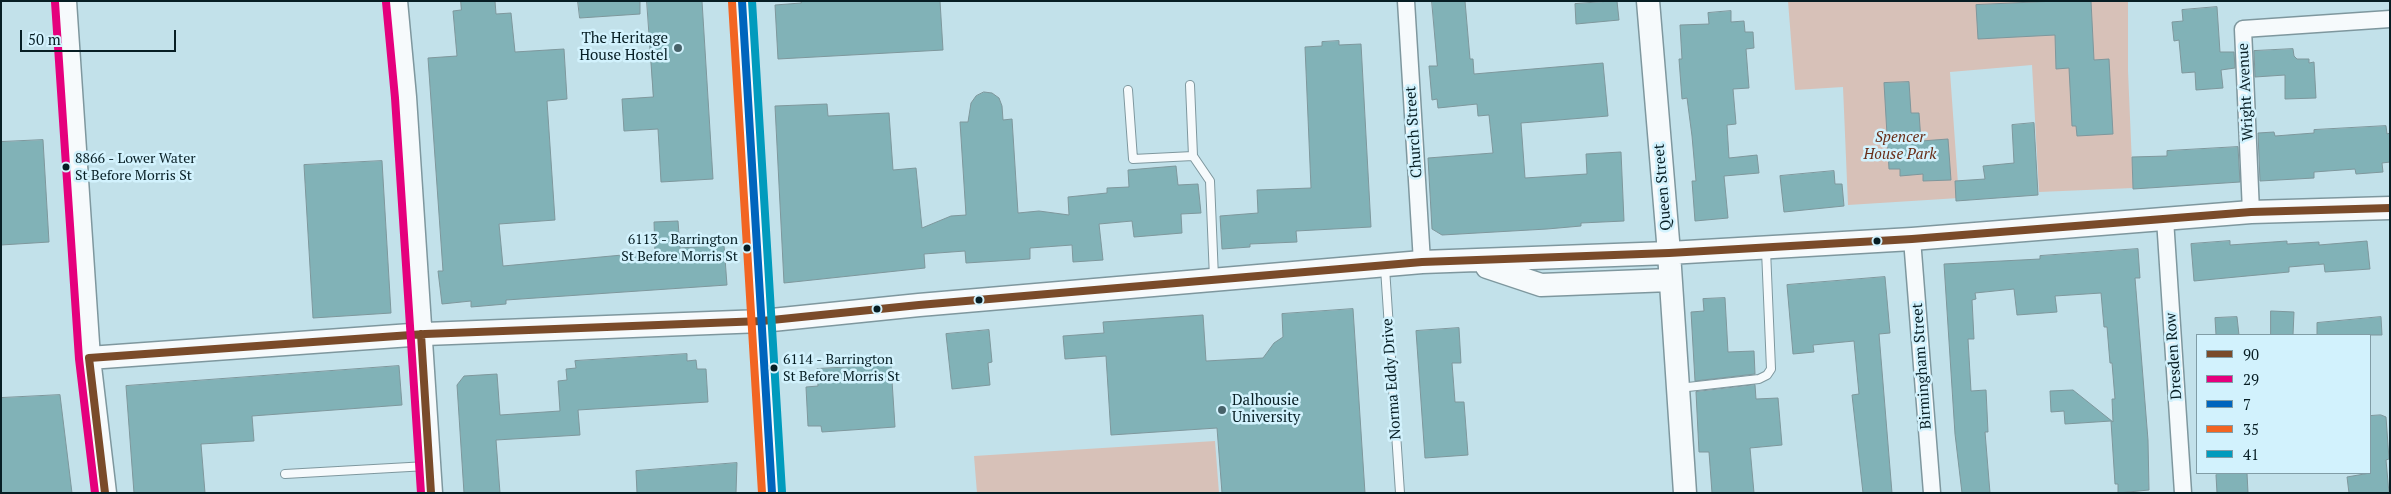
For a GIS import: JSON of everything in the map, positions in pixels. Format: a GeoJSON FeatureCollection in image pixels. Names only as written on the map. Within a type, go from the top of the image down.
{"type":"FeatureCollection","features":[{"type":"Feature","properties":{"kind":"street"},"geometry":{"type":"LineString","coordinates":[[64,1],[89,358],[105,493]]}},
{"type":"Feature","properties":{"kind":"street"},"geometry":{"type":"LineString","coordinates":[[396,1],[431,493]]}},
{"type":"Feature","properties":{"kind":"street"},"geometry":{"type":"LineString","coordinates":[[742,1],[772,493]]}},
{"type":"Feature","properties":{"kind":"street","name":"Church Street"},"geometry":{"type":"LineString","coordinates":[[1406,1],[1422,262]]}},
{"type":"Feature","properties":{"kind":"street","name":"Queen Street"},"geometry":{"type":"LineString","coordinates":[[1648,1],[1669,254],[1685,493]]}},
{"type":"Feature","properties":{"kind":"street","name":"Wright Avenue"},"geometry":{"type":"LineString","coordinates":[[2251,212],[2243,29],[2390,19]]}},
{"type":"Feature","properties":{"kind":"street"},"geometry":{"type":"LineString","coordinates":[[89,358],[421,334],[762,321],[919,305],[1422,262],[1472,262],[1669,254],[1912,239],[2251,212],[2390,208]]}},
{"type":"Feature","properties":{"kind":"street","name":"Dresden Row"},"geometry":{"type":"LineString","coordinates":[[2165,219],[2183,493]]}},
{"type":"Feature","properties":{"kind":"street","name":"Birmingham Street"},"geometry":{"type":"LineString","coordinates":[[1912,239],[1932,493]]}},
{"type":"Feature","properties":{"kind":"street"},"geometry":{"type":"LineString","coordinates":[[1472,262],[1541,284],[1670,280]]}},
{"type":"Feature","properties":{"kind":"lane"},"geometry":{"type":"LineString","coordinates":[[1190,85],[1193,156],[1210,181],[1214,280]]}},
{"type":"Feature","properties":{"kind":"lane"},"geometry":{"type":"LineString","coordinates":[[1128,90],[1133,159],[1193,156]]}},
{"type":"Feature","properties":{"kind":"lane"},"geometry":{"type":"LineString","coordinates":[[1678,388],[1759,379],[1767,375],[1772,369],[1766,248]]}},
{"type":"Feature","properties":{"kind":"lane","name":"Norma Eddy Drive"},"geometry":{"type":"LineString","coordinates":[[1384,266],[1400,493]]}},
{"type":"Feature","properties":{"kind":"lane"},"geometry":{"type":"LineString","coordinates":[[285,474],[429,466]]}},
{"type":"Feature","properties":{"kind":"green space","name":"Spencer House Park"},"geometry":{"type":"Polygon","coordinates":[[[1788,1],[2128,1],[2128,71],[2133,188],[2039,192],[2032,65],[1950,72],[1959,198],[1848,205],[1843,87],[1795,90],[1788,1]]]}},
{"type":"Feature","properties":{"kind":"green space"},"geometry":{"type":"Polygon","coordinates":[[[1215,441],[1219,493],[977,493],[974,456],[1215,441]]]}},
{"type":"Feature","properties":{"kind":"building"},"geometry":{"type":"Polygon","coordinates":[[[461,1],[495,1],[496,14],[511,13],[515,52],[564,49],[567,99],[547,101],[555,220],[499,224],[503,266],[655,252],[654,222],[678,221],[680,248],[724,245],[727,285],[506,300],[506,304],[471,307],[471,301],[442,304],[438,271],[443,271],[428,58],[457,56],[453,11],[461,10],[461,1]]]}},
{"type":"Feature","properties":{"kind":"building"},"geometry":{"type":"Polygon","coordinates":[[[578,1],[640,1],[640,14],[580,18],[578,1]]]}},
{"type":"Feature","properties":{"kind":"building"},"geometry":{"type":"Polygon","coordinates":[[[647,1],[702,1],[713,179],[661,182],[658,129],[624,131],[622,99],[653,97],[647,1]]]}},
{"type":"Feature","properties":{"kind":"building"},"geometry":{"type":"Polygon","coordinates":[[[801,1],[940,1],[943,50],[778,59],[775,5],[801,3],[801,1]]]}},
{"type":"Feature","properties":{"kind":"building"},"geometry":{"type":"Polygon","coordinates":[[[1432,1],[1465,1],[1470,59],[1473,59],[1474,74],[1603,63],[1608,116],[1521,123],[1525,178],[1587,174],[1586,154],[1621,152],[1624,221],[1581,223],[1581,226],[1547,229],[1442,235],[1432,229],[1428,158],[1493,153],[1489,115],[1478,116],[1477,104],[1438,108],[1437,99],[1432,100],[1429,66],[1437,66],[1432,1]]]}},
{"type":"Feature","properties":{"kind":"building"},"geometry":{"type":"Polygon","coordinates":[[[1617,1],[1619,20],[1576,24],[1575,4],[1617,1]]]}},
{"type":"Feature","properties":{"kind":"building"},"geometry":{"type":"Polygon","coordinates":[[[2091,1],[2094,60],[2109,59],[2113,134],[2077,136],[2076,126],[2072,126],[2069,68],[2056,69],[2055,35],[1978,39],[1976,5],[2091,1]]]}},
{"type":"Feature","properties":{"kind":"building"},"geometry":{"type":"Polygon","coordinates":[[[2217,7],[2220,52],[2234,52],[2235,68],[2221,70],[2223,88],[2196,90],[2195,72],[2182,73],[2179,40],[2174,41],[2172,22],[2183,21],[2182,10],[2217,7]]]}},
{"type":"Feature","properties":{"kind":"building"},"geometry":{"type":"Polygon","coordinates":[[[1731,11],[1731,22],[1744,21],[1745,32],[1753,32],[1754,48],[1746,49],[1749,88],[1733,89],[1736,124],[1727,125],[1729,158],[1757,155],[1759,173],[1724,176],[1728,218],[1695,221],[1692,181],[1696,181],[1687,98],[1682,99],[1679,59],[1682,59],[1680,25],[1709,24],[1708,13],[1731,11]]]}},
{"type":"Feature","properties":{"kind":"building"},"geometry":{"type":"Polygon","coordinates":[[[1339,41],[1339,45],[1361,44],[1371,227],[1296,231],[1297,242],[1250,244],[1250,247],[1222,249],[1220,216],[1258,213],[1257,190],[1311,188],[1305,47],[1322,46],[1322,42],[1339,41]]]}},
{"type":"Feature","properties":{"kind":"building"},"geometry":{"type":"Polygon","coordinates":[[[2293,49],[2294,56],[2297,59],[2309,59],[2309,63],[2314,62],[2316,98],[2285,99],[2285,75],[2255,77],[2254,51],[2293,49]]]}},
{"type":"Feature","properties":{"kind":"building"},"geometry":{"type":"Polygon","coordinates":[[[1909,82],[1911,113],[1919,113],[1921,141],[1948,139],[1951,180],[1923,181],[1923,174],[1900,176],[1900,169],[1889,169],[1884,83],[1909,82]]]}},
{"type":"Feature","properties":{"kind":"building"},"geometry":{"type":"Polygon","coordinates":[[[984,92],[992,93],[999,98],[1002,106],[1003,120],[1012,119],[1018,213],[1039,211],[1069,215],[1068,197],[1107,193],[1107,188],[1129,187],[1128,170],[1176,166],[1178,185],[1198,184],[1201,213],[1181,214],[1182,233],[1134,237],[1132,221],[1099,224],[1103,260],[1073,262],[1072,245],[1030,248],[1030,259],[966,263],[965,251],[924,254],[925,268],[784,283],[775,106],[827,104],[828,116],[889,113],[893,170],[916,168],[922,228],[951,216],[966,215],[960,122],[968,122],[971,103],[976,96],[984,92]]]}},
{"type":"Feature","properties":{"kind":"building"},"geometry":{"type":"Polygon","coordinates":[[[2034,123],[2038,195],[1956,201],[1955,181],[1985,179],[1983,166],[2014,163],[2012,125],[2034,123]]]}},
{"type":"Feature","properties":{"kind":"building"},"geometry":{"type":"Polygon","coordinates":[[[2386,126],[2387,134],[2390,133],[2390,162],[2382,163],[2383,172],[2356,174],[2355,169],[2314,172],[2314,178],[2260,181],[2258,133],[2274,132],[2275,136],[2314,133],[2314,130],[2386,126]]]}},
{"type":"Feature","properties":{"kind":"building"},"geometry":{"type":"Polygon","coordinates":[[[43,140],[49,242],[1,245],[1,142],[43,140]]]}},
{"type":"Feature","properties":{"kind":"building"},"geometry":{"type":"Polygon","coordinates":[[[2238,147],[2240,182],[2133,189],[2132,157],[2167,156],[2167,151],[2238,147]]]}},
{"type":"Feature","properties":{"kind":"building"},"geometry":{"type":"Polygon","coordinates":[[[382,161],[391,313],[313,318],[304,165],[382,161]]]}},
{"type":"Feature","properties":{"kind":"building"},"geometry":{"type":"Polygon","coordinates":[[[1834,171],[1835,184],[1842,184],[1844,206],[1784,212],[1780,176],[1834,171]]]}},
{"type":"Feature","properties":{"kind":"building"},"geometry":{"type":"Polygon","coordinates":[[[2230,241],[2230,245],[2287,241],[2287,244],[2319,242],[2319,245],[2367,241],[2370,269],[2325,272],[2324,264],[2289,267],[2289,272],[2194,281],[2191,244],[2230,241]]]}},
{"type":"Feature","properties":{"kind":"building"},"geometry":{"type":"Polygon","coordinates":[[[2138,249],[2140,278],[2135,278],[2148,440],[2149,490],[2118,493],[2118,484],[2115,484],[2111,421],[2065,424],[2064,411],[2051,412],[2050,391],[2073,390],[2113,422],[2112,399],[2115,399],[2112,363],[2110,363],[2107,327],[2104,327],[2101,293],[2055,296],[2057,312],[2017,315],[2014,289],[1975,293],[1976,299],[1972,300],[1974,339],[1968,339],[1971,391],[1986,390],[1988,432],[1985,432],[1990,493],[1962,493],[1955,434],[1944,264],[2040,259],[2040,256],[2138,249]]]}},
{"type":"Feature","properties":{"kind":"building"},"geometry":{"type":"Polygon","coordinates":[[[1885,277],[1890,333],[1879,334],[1892,493],[1863,493],[1852,395],[1859,394],[1854,341],[1813,345],[1814,352],[1793,354],[1787,285],[1885,277]]]}},
{"type":"Feature","properties":{"kind":"building"},"geometry":{"type":"Polygon","coordinates":[[[1725,298],[1728,352],[1754,351],[1755,374],[1695,381],[1691,312],[1704,311],[1703,299],[1725,298]]]}},
{"type":"Feature","properties":{"kind":"building"},"geometry":{"type":"Polygon","coordinates":[[[1353,309],[1365,493],[1222,493],[1217,428],[1111,435],[1106,356],[1065,359],[1063,336],[1104,333],[1103,322],[1203,315],[1206,361],[1263,358],[1274,343],[1283,337],[1282,314],[1353,309]]]}},
{"type":"Feature","properties":{"kind":"building"},"geometry":{"type":"Polygon","coordinates":[[[2271,311],[2294,312],[2293,334],[2271,334],[2271,311]]]}},
{"type":"Feature","properties":{"kind":"building"},"geometry":{"type":"Polygon","coordinates":[[[2237,317],[2239,334],[2216,334],[2215,318],[2237,317]]]}},
{"type":"Feature","properties":{"kind":"building"},"geometry":{"type":"Polygon","coordinates":[[[2381,317],[2382,335],[2317,334],[2317,323],[2381,317]]]}},
{"type":"Feature","properties":{"kind":"building"},"geometry":{"type":"Polygon","coordinates":[[[1459,328],[1461,363],[1452,363],[1455,402],[1464,402],[1468,455],[1425,458],[1416,331],[1459,328]]]}},
{"type":"Feature","properties":{"kind":"building"},"geometry":{"type":"Polygon","coordinates":[[[989,330],[992,362],[988,363],[990,385],[952,389],[946,334],[989,330]]]}},
{"type":"Feature","properties":{"kind":"building"},"geometry":{"type":"Polygon","coordinates":[[[687,354],[687,361],[696,360],[697,369],[706,369],[708,402],[578,410],[580,435],[496,440],[500,493],[464,493],[457,385],[464,376],[497,374],[500,415],[560,411],[558,381],[567,380],[566,369],[576,368],[575,361],[687,354]]]}},
{"type":"Feature","properties":{"kind":"building"},"geometry":{"type":"Polygon","coordinates":[[[891,365],[895,427],[822,432],[821,426],[808,426],[806,387],[818,386],[817,369],[891,365]]]}},
{"type":"Feature","properties":{"kind":"building"},"geometry":{"type":"Polygon","coordinates":[[[399,366],[402,405],[252,416],[254,441],[201,444],[205,493],[134,493],[126,386],[399,366]]]}},
{"type":"Feature","properties":{"kind":"building"},"geometry":{"type":"Polygon","coordinates":[[[1755,385],[1756,399],[1778,398],[1782,445],[1750,448],[1754,493],[1712,493],[1709,452],[1699,452],[1696,392],[1755,385]]]}},
{"type":"Feature","properties":{"kind":"building"},"geometry":{"type":"Polygon","coordinates":[[[60,395],[72,493],[1,493],[1,398],[60,395]]]}},
{"type":"Feature","properties":{"kind":"building"},"geometry":{"type":"Polygon","coordinates":[[[2381,415],[2386,417],[2389,459],[2386,460],[2389,493],[2349,493],[2347,477],[2371,474],[2371,416],[2381,415]]]}},
{"type":"Feature","properties":{"kind":"building"},"geometry":{"type":"Polygon","coordinates":[[[737,463],[736,493],[637,493],[636,471],[737,463]]]}},
{"type":"Feature","properties":{"kind":"building"},"geometry":{"type":"Polygon","coordinates":[[[2247,474],[2248,493],[2217,493],[2216,475],[2247,474]]]}},
{"type":"Feature","properties":{"kind":"transit line","name":"7"},"geometry":{"type":"LineString","coordinates":[[742,1],[772,493]]}},
{"type":"Feature","properties":{"kind":"transit line","name":"41"},"geometry":{"type":"LineString","coordinates":[[752,1],[782,492]]}},
{"type":"Feature","properties":{"kind":"transit line","name":"29"},"geometry":{"type":"LineString","coordinates":[[55,2],[79,359],[95,493]]}},
{"type":"Feature","properties":{"kind":"transit line","name":"29"},"geometry":{"type":"LineString","coordinates":[[386,2],[395,98],[421,493]]}},
{"type":"Feature","properties":{"kind":"transit line","name":"35"},"geometry":{"type":"LineString","coordinates":[[732,2],[762,493]]}},
{"type":"Feature","properties":{"kind":"transit line","name":"90"},"geometry":{"type":"LineString","coordinates":[[105,493],[89,358],[425,334],[762,321],[919,305],[1422,262],[1669,253],[1912,239],[2251,212],[2390,208]]}},
{"type":"Feature","properties":{"kind":"transit line","name":"90"},"geometry":{"type":"LineString","coordinates":[[421,334],[431,493]]}},
{"type":"Feature","properties":{"kind":"place","name":"The Heritage House Hostel"},"geometry":{"type":"Point","coordinates":[678,48]}},
{"type":"Feature","properties":{"kind":"place","name":"8866 - Lower Water St Before Morris St"},"geometry":{"type":"Point","coordinates":[66,167]}},
{"type":"Feature","properties":{"kind":"place","name":"6113 - Barrington St Before Morris St"},"geometry":{"type":"Point","coordinates":[747,248]}},
{"type":"Feature","properties":{"kind":"place","name":"6114 - Barrington St Before Morris St"},"geometry":{"type":"Point","coordinates":[774,368]}},
{"type":"Feature","properties":{"kind":"place","name":"Dalhousie University"},"geometry":{"type":"Point","coordinates":[1222,410]}}]}
